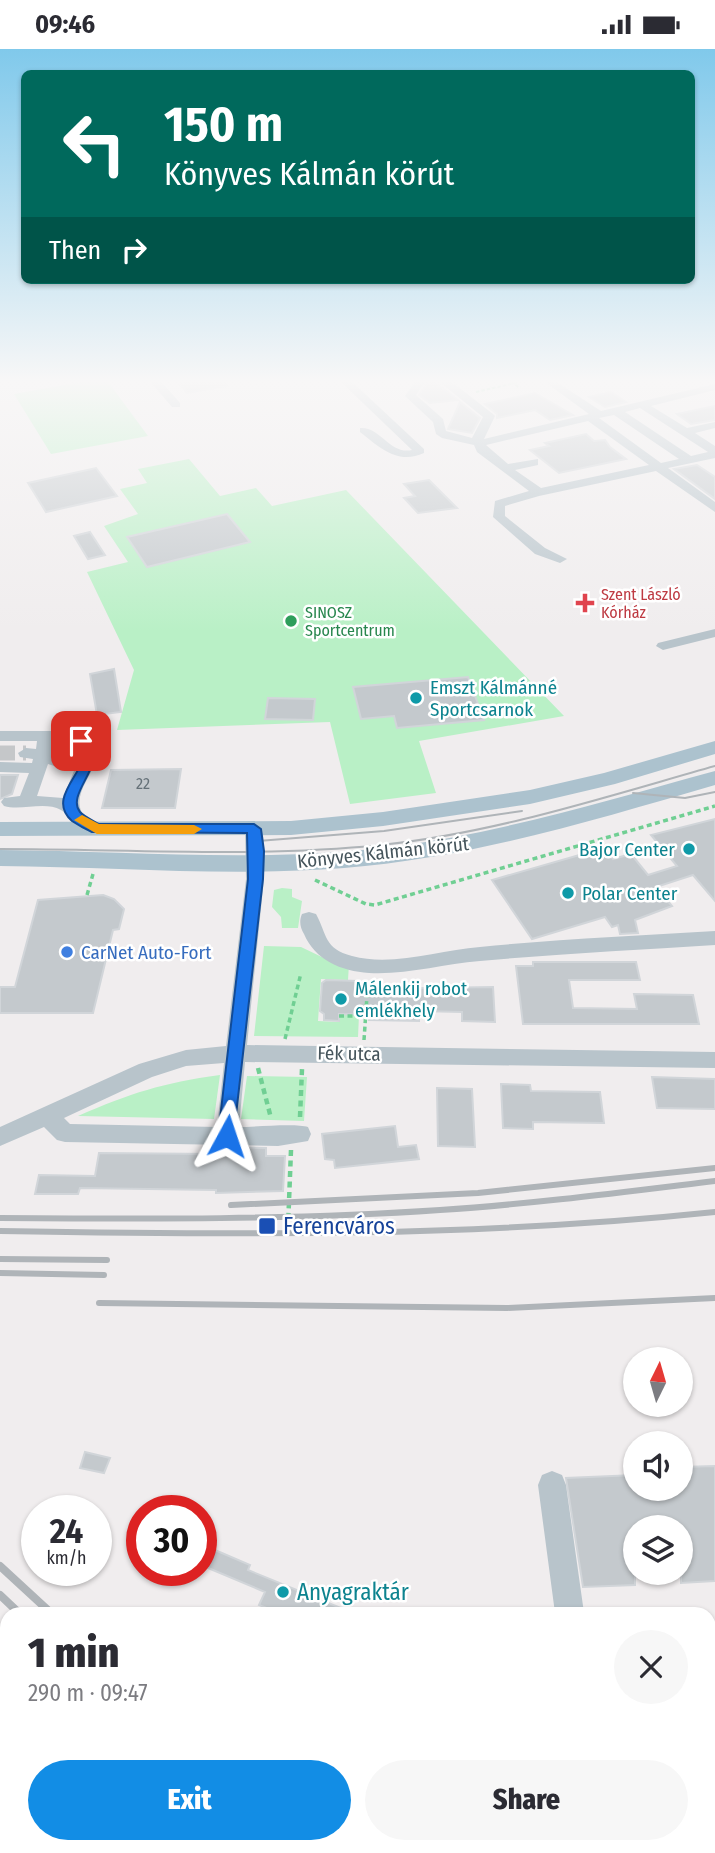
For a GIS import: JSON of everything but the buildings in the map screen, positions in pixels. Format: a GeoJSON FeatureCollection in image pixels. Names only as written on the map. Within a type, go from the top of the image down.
{"type":"FeatureCollection","features":[{"type":"Feature","properties":{"kind":"main road","name":"Könyves Kálmán körút"},"geometry":{"type":"LineString","coordinates":[[0,829],[254,829],[383,819],[530,797],[607,779],[715,747]]}},
{"type":"Feature","properties":{"kind":"main road","name":"Könyves Kálmán körút"},"geometry":{"type":"LineString","coordinates":[[0,858],[256,862],[346,859],[462,844],[544,826],[715,778]]}},
{"type":"Feature","properties":{"kind":"street"},"geometry":{"type":"LineString","coordinates":[[499,463],[538,492]]}},
{"type":"Feature","properties":{"kind":"street"},"geometry":{"type":"LineString","coordinates":[[506,468],[528,463]]}},
{"type":"Feature","properties":{"kind":"street"},"geometry":{"type":"LineString","coordinates":[[655,463],[715,508]]}},
{"type":"Feature","properties":{"kind":"street"},"geometry":{"type":"LineString","coordinates":[[560,559],[540,551],[499,517],[499,503],[538,492],[676,463]]}},
{"type":"Feature","properties":{"kind":"street"},"geometry":{"type":"LineString","coordinates":[[663,646],[715,633]]}},
{"type":"Feature","properties":{"kind":"street"},"geometry":{"type":"LineString","coordinates":[[0,736],[70,736],[89,747],[90,758],[70,798],[75,817],[97,829]]}},
{"type":"Feature","properties":{"kind":"street"},"geometry":{"type":"LineString","coordinates":[[46,736],[18,802],[57,801],[71,808]]}},
{"type":"Feature","properties":{"kind":"street"},"geometry":{"type":"LineString","coordinates":[[0,767],[35,759],[64,764]]}},
{"type":"Feature","properties":{"kind":"street"},"geometry":{"type":"LineString","coordinates":[[227,1136],[256,862],[254,829]]}},
{"type":"Feature","properties":{"kind":"street"},"geometry":{"type":"LineString","coordinates":[[309,919],[313,937],[327,953],[340,960],[369,965],[418,955],[715,938]]}},
{"type":"Feature","properties":{"kind":"street"},"geometry":{"type":"LineString","coordinates":[[671,929],[715,927]]}},
{"type":"Feature","properties":{"kind":"street","name":"Fék utca"},"geometry":{"type":"LineString","coordinates":[[0,1137],[146,1070],[186,1058],[257,1053],[364,1053],[715,1060]]}},
{"type":"Feature","properties":{"kind":"street"},"geometry":{"type":"LineString","coordinates":[[46,1115],[65,1133],[290,1135]]}},
{"type":"Feature","properties":{"kind":"street"},"geometry":{"type":"LineString","coordinates":[[552,1485],[569,1607]]}},
{"type":"Feature","properties":{"kind":"path"},"geometry":{"type":"LineString","coordinates":[[307,879],[317,880],[366,904],[375,905],[715,806]]}},
{"type":"Feature","properties":{"kind":"path"},"geometry":{"type":"LineString","coordinates":[[87,895],[91,880]]}},
{"type":"Feature","properties":{"kind":"path"},"geometry":{"type":"LineString","coordinates":[[364,1053],[369,965]]}},
{"type":"Feature","properties":{"kind":"path"},"geometry":{"type":"LineString","coordinates":[[289,1031],[301,973]]}},
{"type":"Feature","properties":{"kind":"path"},"geometry":{"type":"LineString","coordinates":[[339,1016],[365,1016]]}},
{"type":"Feature","properties":{"kind":"path"},"geometry":{"type":"LineString","coordinates":[[257,1053],[263,1093],[290,1135]]}},
{"type":"Feature","properties":{"kind":"path"},"geometry":{"type":"LineString","coordinates":[[292,1226],[288,1227],[290,1135],[303,1053]]}},
{"type":"Feature","properties":{"kind":"green space","name":"SINOSZ Sportcentrum"},"geometry":{"type":"Polygon","coordinates":[[[168,463],[193,463],[220,496],[256,488],[272,506],[346,490],[564,716],[419,741],[436,793],[350,804],[330,722],[117,730],[134,670],[87,572],[128,562],[104,526],[138,514],[120,489],[147,483],[138,469],[168,463]]]}},
{"type":"Feature","properties":{"kind":"green space"},"geometry":{"type":"Polygon","coordinates":[[[292,889],[292,897],[302,901],[298,928],[282,928],[281,917],[272,907],[274,890],[292,889]]]}},
{"type":"Feature","properties":{"kind":"green space"},"geometry":{"type":"Polygon","coordinates":[[[264,946],[301,947],[324,958],[349,964],[348,980],[321,979],[318,1021],[339,1022],[340,1015],[359,1015],[358,1037],[254,1036],[264,946]]]}},
{"type":"Feature","properties":{"kind":"green space"},"geometry":{"type":"Polygon","coordinates":[[[220,1075],[214,1119],[78,1116],[147,1090],[220,1075]]]}},
{"type":"Feature","properties":{"kind":"green space"},"geometry":{"type":"Polygon","coordinates":[[[247,1076],[307,1077],[304,1121],[241,1119],[247,1076]]]}},
{"type":"Feature","properties":{"kind":"tunnel"},"geometry":{"type":"LineString","coordinates":[[0,753],[26,753]]}},
{"type":"Feature","properties":{"kind":"tram line"},"geometry":{"type":"LineString","coordinates":[[0,849],[238,852],[381,845],[508,823],[715,766]]}},
{"type":"Feature","properties":{"kind":"tram line"},"geometry":{"type":"LineString","coordinates":[[633,793],[685,798],[715,792]]}},
{"type":"Feature","properties":{"kind":"tram line"},"geometry":{"type":"LineString","coordinates":[[258,841],[384,831],[522,811]]}},
{"type":"Feature","properties":{"kind":"railway"},"geometry":{"type":"LineString","coordinates":[[231,1205],[478,1193],[715,1168]]}},
{"type":"Feature","properties":{"kind":"railway"},"geometry":{"type":"LineString","coordinates":[[0,1218],[330,1216],[509,1204],[715,1181]]}},
{"type":"Feature","properties":{"kind":"railway"},"geometry":{"type":"LineString","coordinates":[[0,1231],[269,1233],[447,1230],[715,1212]]}},
{"type":"Feature","properties":{"kind":"railway"},"geometry":{"type":"LineString","coordinates":[[0,1259],[107,1260]]}},
{"type":"Feature","properties":{"kind":"railway"},"geometry":{"type":"LineString","coordinates":[[0,1273],[104,1275]]}},
{"type":"Feature","properties":{"kind":"railway"},"geometry":{"type":"LineString","coordinates":[[99,1303],[507,1308],[715,1298]]}},
{"type":"Feature","properties":{"kind":"railway"},"geometry":{"type":"LineString","coordinates":[[0,1566],[44,1607]]}},
{"type":"Feature","properties":{"kind":"railway"},"geometry":{"type":"LineString","coordinates":[[0,1595],[13,1607]]}},
{"type":"Feature","properties":{"kind":"slow traffic"},"geometry":{"type":"LineString","coordinates":[[82,820],[97,829],[194,829]]}},
{"type":"Feature","properties":{"kind":"place","name":"Szent László Kórház"},"geometry":{"type":"Point","coordinates":[585,603]}},
{"type":"Feature","properties":{"kind":"place","name":"SINOSZ Sportcentrum"},"geometry":{"type":"Point","coordinates":[291,621]}},
{"type":"Feature","properties":{"kind":"place","name":"Emszt Kálmánné Sportcsarnok"},"geometry":{"type":"Point","coordinates":[416,698]}},
{"type":"Feature","properties":{"kind":"place","name":"Bajor Center"},"geometry":{"type":"Point","coordinates":[689,849]}},
{"type":"Feature","properties":{"kind":"place","name":"Polar Center"},"geometry":{"type":"Point","coordinates":[568,893]}},
{"type":"Feature","properties":{"kind":"place","name":"CarNet Auto-Fort"},"geometry":{"type":"Point","coordinates":[67,952]}},
{"type":"Feature","properties":{"kind":"place","name":"Málenkij robot emlékhely"},"geometry":{"type":"Point","coordinates":[341,999]}},
{"type":"Feature","properties":{"kind":"place","name":"Ferencváros"},"geometry":{"type":"Point","coordinates":[267,1226]}},
{"type":"Feature","properties":{"kind":"place","name":"Anyagraktár"},"geometry":{"type":"Point","coordinates":[283,1592]}},
{"type":"Feature","properties":{"kind":"route"},"geometry":{"type":"LineString","coordinates":[[81,741],[89,747],[90,758],[70,798],[71,808],[75,817],[97,829],[254,829],[257,851],[255,879],[227,1136]]}}]}
